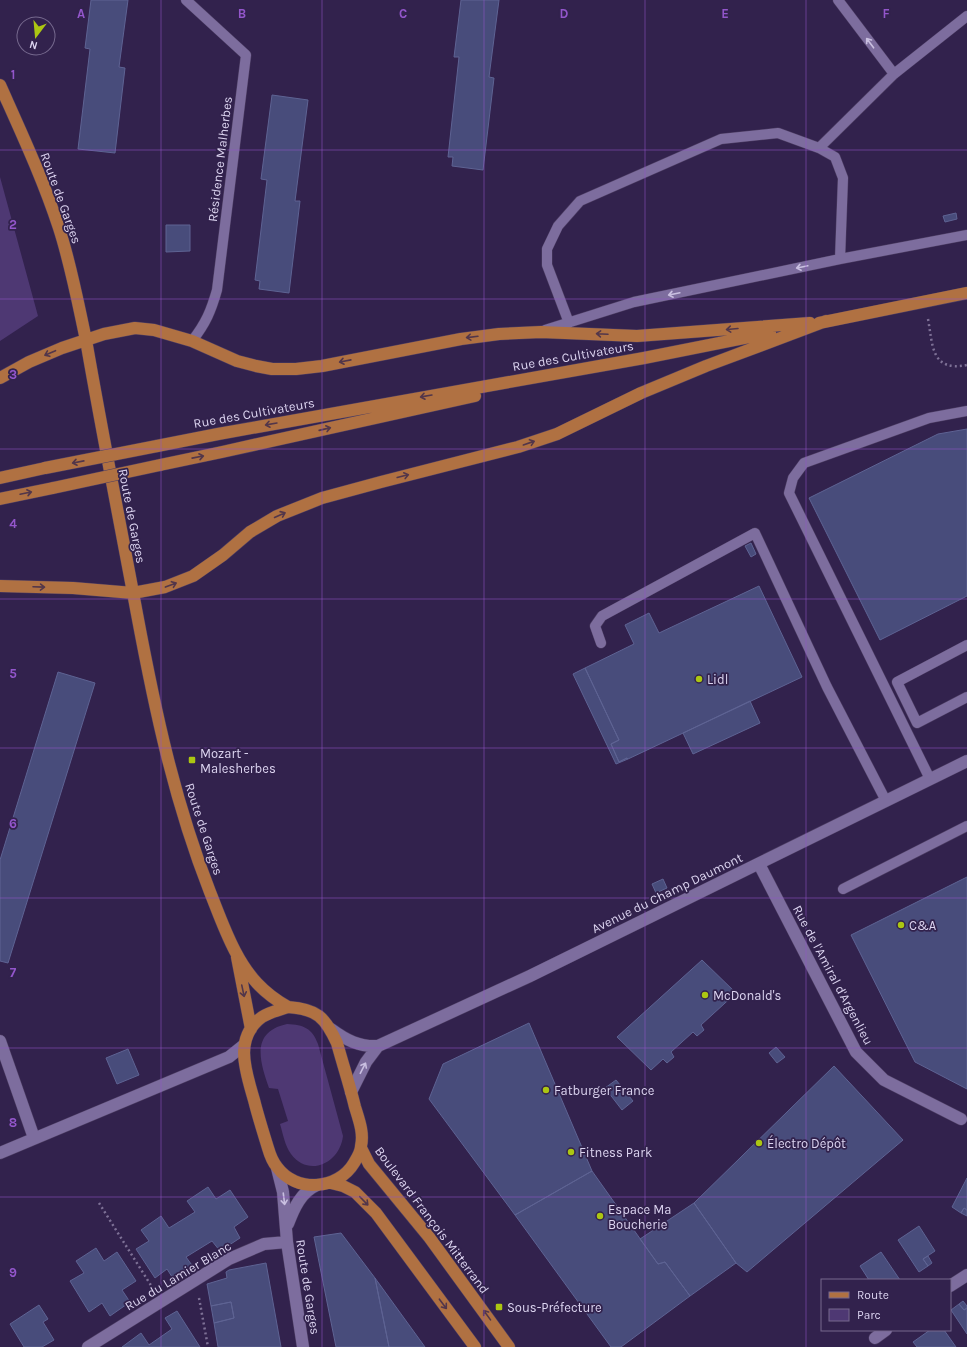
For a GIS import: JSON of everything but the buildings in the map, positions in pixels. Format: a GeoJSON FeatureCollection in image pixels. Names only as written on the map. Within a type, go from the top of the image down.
{"type":"FeatureCollection","features":[{"type":"Feature","properties":{"kind":"main road","name":"Route de Garges"},"geometry":{"type":"LineString","coordinates":[[0,85],[40,176],[59,229],[74,285],[86,340],[154,700],[170,771],[188,832],[228,937],[236,952],[263,990],[273,999],[288,1007]]}},
{"type":"Feature","properties":{"kind":"main road"},"geometry":{"type":"LineString","coordinates":[[644,358],[967,293]]}},
{"type":"Feature","properties":{"kind":"main road"},"geometry":{"type":"LineString","coordinates":[[0,378],[36,359],[62,348],[104,334],[135,328],[154,330],[192,341],[237,361],[256,366],[272,369],[296,369],[322,366],[461,338],[499,334],[541,332],[637,336],[826,321]]}},
{"type":"Feature","properties":{"kind":"main road"},"geometry":{"type":"LineString","coordinates":[[0,586],[73,588],[133,593],[165,587],[193,576],[223,555],[250,532],[277,516],[322,498],[518,447],[557,434],[641,393],[706,366],[826,321]]}},
{"type":"Feature","properties":{"kind":"main road","name":"Rue des Cultivateurs"},"geometry":{"type":"LineString","coordinates":[[0,478],[218,434],[644,358]]}},
{"type":"Feature","properties":{"kind":"main road","name":"Rue des Cultivateurs"},"geometry":{"type":"LineString","coordinates":[[0,499],[222,452],[644,358]]}},
{"type":"Feature","properties":{"kind":"main road","name":"Route de Garges"},"geometry":{"type":"LineString","coordinates":[[236,952],[251,1029]]}},
{"type":"Feature","properties":{"kind":"main road"},"geometry":{"type":"LineString","coordinates":[[331,1183],[347,1173],[357,1158],[361,1148],[362,1131],[337,1043],[331,1029],[312,1012],[304,1009],[288,1007],[271,1012],[262,1017],[251,1029],[244,1045],[243,1056],[271,1159],[277,1168],[294,1180],[307,1185],[331,1183],[344,1186],[355,1192],[376,1213],[475,1347]]}},
{"type":"Feature","properties":{"kind":"main road","name":"Boulevard François Mitterrand"},"geometry":{"type":"LineString","coordinates":[[361,1148],[369,1164],[430,1237],[509,1347]]}},
{"type":"Feature","properties":{"kind":"street","name":"Avenue du Champ Daumont"},"geometry":{"type":"LineString","coordinates":[[352,1092],[366,1062],[378,1046],[530,976],[967,761]]}},
{"type":"Feature","properties":{"kind":"street","name":"Rue de l'Amiral d'Argenlieu"},"geometry":{"type":"LineString","coordinates":[[759,864],[856,1052],[884,1080],[964,1117]]}},
{"type":"Feature","properties":{"kind":"street"},"geometry":{"type":"LineString","coordinates":[[331,1029],[342,1038],[352,1042],[370,1046],[378,1046]]}},
{"type":"Feature","properties":{"kind":"street"},"geometry":{"type":"LineString","coordinates":[[0,1041],[34,1138]]}},
{"type":"Feature","properties":{"kind":"street"},"geometry":{"type":"LineString","coordinates":[[0,1153],[230,1057],[244,1045]]}},
{"type":"Feature","properties":{"kind":"street"},"geometry":{"type":"LineString","coordinates":[[230,1057],[245,1067]]}},
{"type":"Feature","properties":{"kind":"street","name":"Route de Garges"},"geometry":{"type":"LineString","coordinates":[[277,1168],[283,1192],[286,1236],[303,1347]]}},
{"type":"Feature","properties":{"kind":"street","name":"Route de Garges"},"geometry":{"type":"LineString","coordinates":[[286,1236],[291,1215],[299,1201],[310,1188],[317,1185]]}},
{"type":"Feature","properties":{"kind":"street","name":"Rue du Lamier Blanc"},"geometry":{"type":"LineString","coordinates":[[88,1347],[229,1258],[286,1236]]}},
{"type":"Feature","properties":{"kind":"street"},"geometry":{"type":"LineString","coordinates":[[951,1285],[967,1275]]}},
{"type":"Feature","properties":{"kind":"street"},"geometry":{"type":"LineString","coordinates":[[875,1338],[885,1331]]}},
{"type":"Feature","properties":{"kind":"lane","name":"Résidence Malherbes"},"geometry":{"type":"LineString","coordinates":[[186,0],[246,55],[217,290],[210,312],[201,329],[192,341]]}},
{"type":"Feature","properties":{"kind":"lane"},"geometry":{"type":"LineString","coordinates":[[838,0],[894,74]]}},
{"type":"Feature","properties":{"kind":"lane"},"geometry":{"type":"LineString","coordinates":[[819,148],[894,74],[967,16]]}},
{"type":"Feature","properties":{"kind":"lane"},"geometry":{"type":"LineString","coordinates":[[569,323],[547,265],[547,249],[558,226],[580,201],[721,139],[778,133],[819,148],[835,157],[843,178],[840,259]]}},
{"type":"Feature","properties":{"kind":"lane"},"geometry":{"type":"LineString","coordinates":[[541,332],[634,302],[840,259],[967,235]]}},
{"type":"Feature","properties":{"kind":"lane"},"geometry":{"type":"LineString","coordinates":[[930,780],[789,493],[793,478],[804,463],[929,418],[967,411]]}},
{"type":"Feature","properties":{"kind":"lane"},"geometry":{"type":"LineString","coordinates":[[601,643],[595,626],[602,616],[755,533],[827,687],[886,801]]}},
{"type":"Feature","properties":{"kind":"lane"},"geometry":{"type":"LineString","coordinates":[[967,645],[897,682],[917,723],[967,697]]}},
{"type":"Feature","properties":{"kind":"lane"},"geometry":{"type":"LineString","coordinates":[[842,889],[967,826]]}},
{"type":"Feature","properties":{"kind":"path"},"geometry":{"type":"LineString","coordinates":[[925,302],[935,353],[938,359],[943,364],[949,366],[967,366]]}},
{"type":"Feature","properties":{"kind":"path"},"geometry":{"type":"LineString","coordinates":[[98,1203],[161,1301]]}},
{"type":"Feature","properties":{"kind":"path"},"geometry":{"type":"LineString","coordinates":[[195,1280],[208,1347]]}},
{"type":"Feature","properties":{"kind":"green space"},"geometry":{"type":"Polygon","coordinates":[[[0,177],[38,316],[0,341],[0,177]]]}},
{"type":"Feature","properties":{"kind":"green space"},"geometry":{"type":"Polygon","coordinates":[[[287,1024],[307,1028],[316,1039],[343,1136],[341,1146],[336,1154],[323,1164],[315,1166],[306,1165],[298,1161],[287,1147],[280,1124],[288,1121],[278,1089],[269,1088],[261,1058],[263,1041],[267,1034],[275,1028],[287,1024]]]}},
{"type":"Feature","properties":{"kind":"place","name":"Lidl"},"geometry":{"type":"Point","coordinates":[699,679]}},
{"type":"Feature","properties":{"kind":"place","name":"Mozart - Malesherbes"},"geometry":{"type":"Point","coordinates":[192,760]}},
{"type":"Feature","properties":{"kind":"place","name":"C&A"},"geometry":{"type":"Point","coordinates":[901,925]}},
{"type":"Feature","properties":{"kind":"place","name":"McDonald's"},"geometry":{"type":"Point","coordinates":[705,995]}},
{"type":"Feature","properties":{"kind":"place","name":"Fatburger France"},"geometry":{"type":"Point","coordinates":[546,1090]}},
{"type":"Feature","properties":{"kind":"place","name":"Électro Dépôt"},"geometry":{"type":"Point","coordinates":[759,1143]}},
{"type":"Feature","properties":{"kind":"place","name":"Fitness Park"},"geometry":{"type":"Point","coordinates":[571,1152]}},
{"type":"Feature","properties":{"kind":"place","name":"Espace Ma Boucherie"},"geometry":{"type":"Point","coordinates":[600,1216]}},
{"type":"Feature","properties":{"kind":"place","name":"Sous-Préfecture"},"geometry":{"type":"Point","coordinates":[499,1307]}}]}
